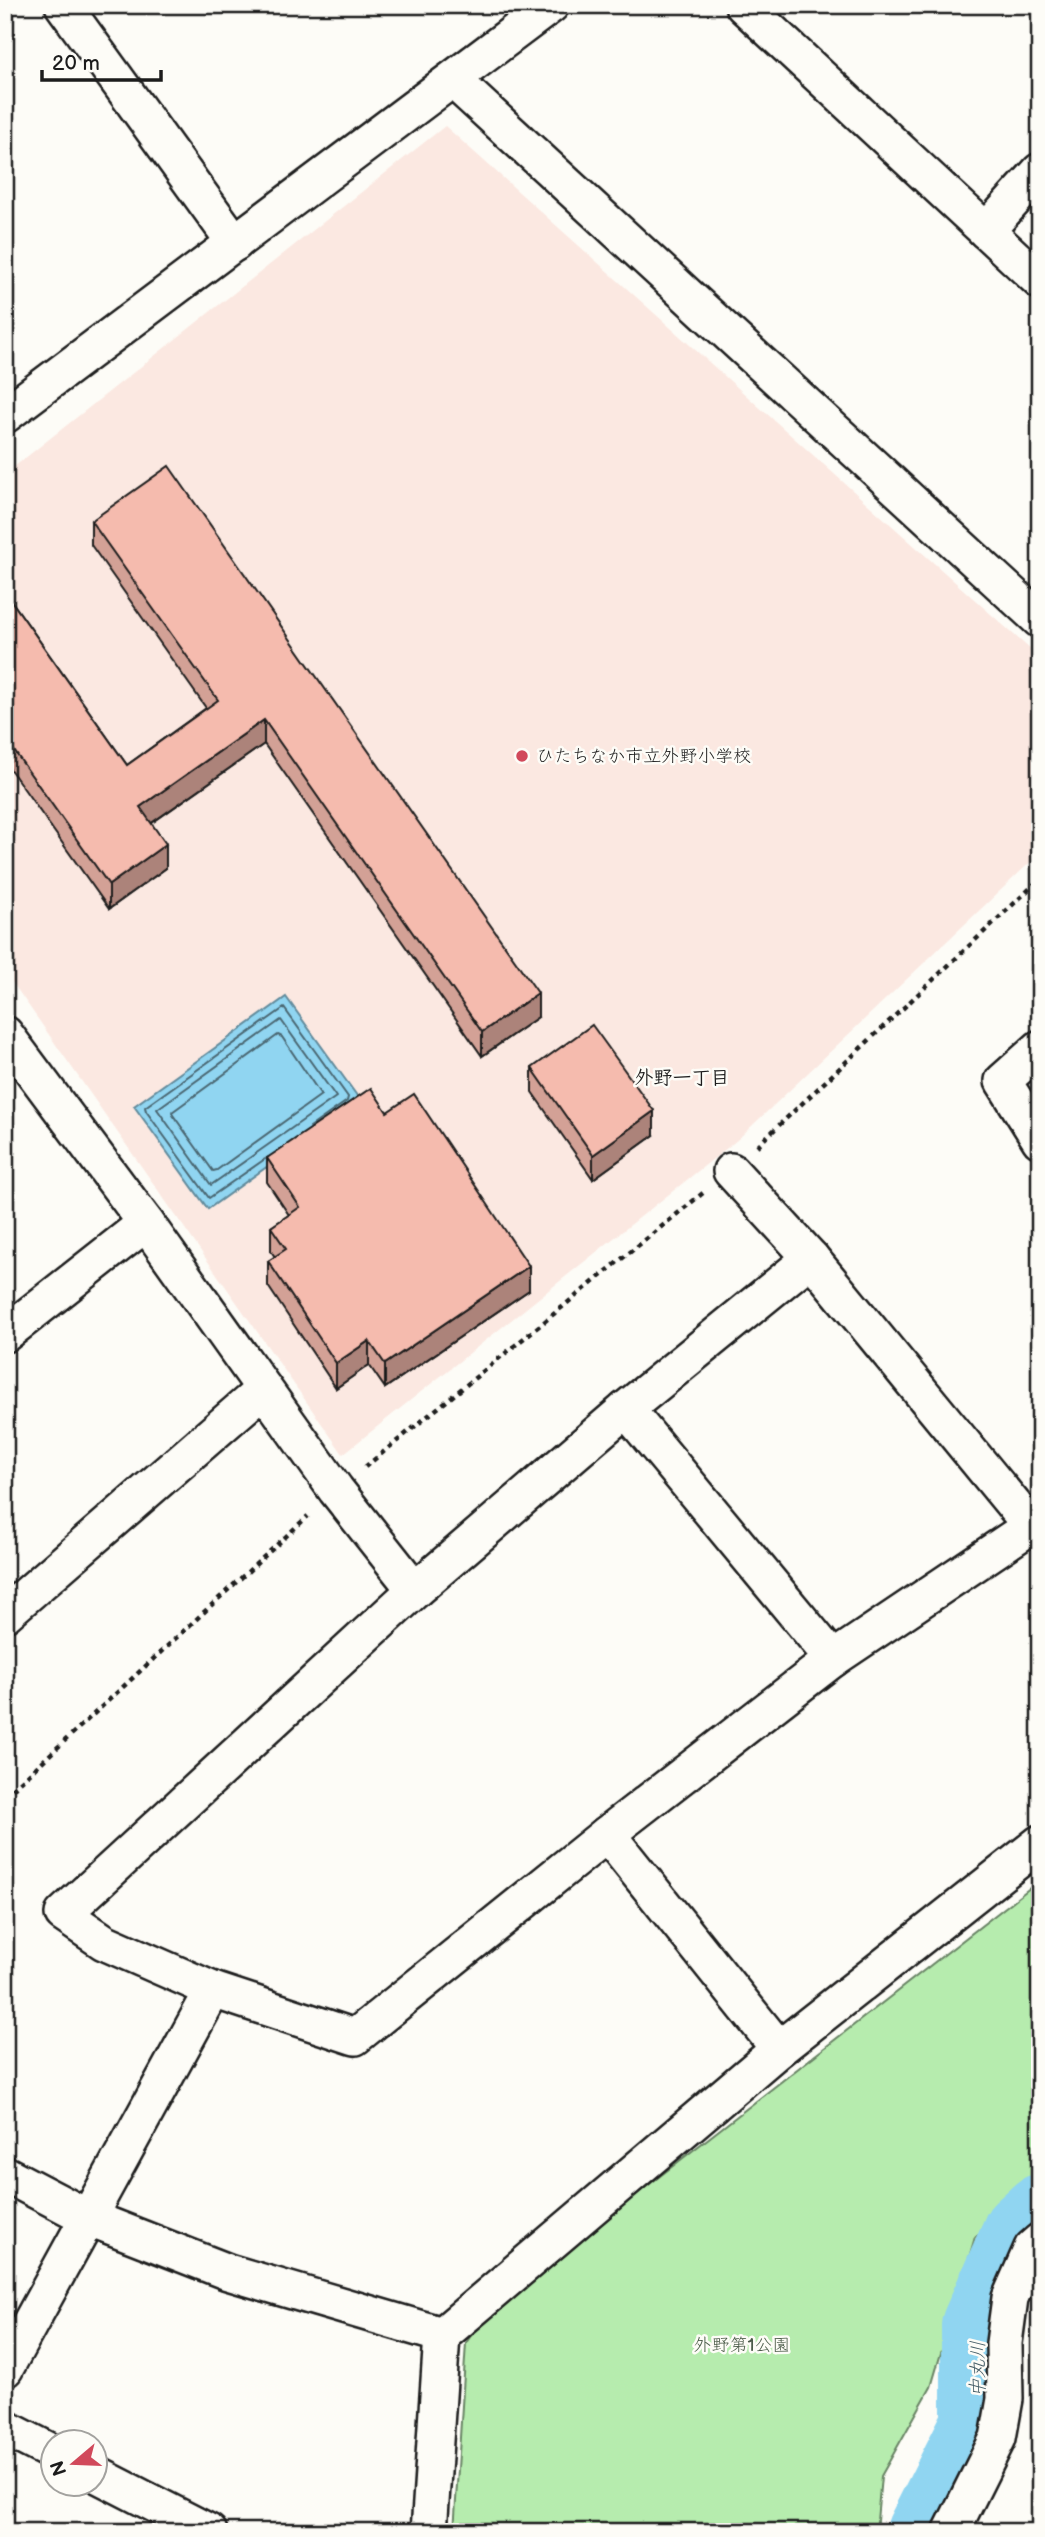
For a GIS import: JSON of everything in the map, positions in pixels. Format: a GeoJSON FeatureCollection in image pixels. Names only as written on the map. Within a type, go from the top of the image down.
{"type":"FeatureCollection","features":[{"type":"Feature","properties":{"kind":"street"},"geometry":{"type":"LineString","coordinates":[[63,5],[235,243]]}},
{"type":"Feature","properties":{"kind":"street"},"geometry":{"type":"LineString","coordinates":[[5,415],[551,5]]}},
{"type":"Feature","properties":{"kind":"street"},"geometry":{"type":"LineString","coordinates":[[743,5],[1040,281]]}},
{"type":"Feature","properties":{"kind":"street"},"geometry":{"type":"LineString","coordinates":[[453,80],[1040,620]]}},
{"type":"Feature","properties":{"kind":"street"},"geometry":{"type":"LineString","coordinates":[[986,231],[1040,171]]}},
{"type":"Feature","properties":{"kind":"street"},"geometry":{"type":"LineString","coordinates":[[5,1034],[146,1223],[336,1490],[415,1591]]}},
{"type":"Feature","properties":{"kind":"street"},"geometry":{"type":"LineString","coordinates":[[1040,1048],[1003,1081],[1040,1140]]}},
{"type":"Feature","properties":{"kind":"street"},"geometry":{"type":"LineString","coordinates":[[730,1171],[811,1258],[1035,1525],[833,1659],[607,1834],[355,2037],[213,1990],[104,1942],[63,1914],[415,1591],[626,1409],[811,1258]]}},
{"type":"Feature","properties":{"kind":"street"},"geometry":{"type":"LineString","coordinates":[[5,1334],[146,1223]]}},
{"type":"Feature","properties":{"kind":"street"},"geometry":{"type":"LineString","coordinates":[[5,1614],[264,1389]]}},
{"type":"Feature","properties":{"kind":"street"},"geometry":{"type":"LineString","coordinates":[[626,1409],[833,1659]]}},
{"type":"Feature","properties":{"kind":"street"},"geometry":{"type":"LineString","coordinates":[[607,1834],[779,2049]]}},
{"type":"Feature","properties":{"kind":"street"},"geometry":{"type":"LineString","coordinates":[[429,2532],[442,2335],[779,2049],[1040,1843]]}},
{"type":"Feature","properties":{"kind":"street"},"geometry":{"type":"LineString","coordinates":[[5,2369],[213,1990]]}},
{"type":"Feature","properties":{"kind":"street"},"geometry":{"type":"LineString","coordinates":[[5,2174],[87,2217],[228,2272],[442,2335]]}},
{"type":"Feature","properties":{"kind":"street"},"geometry":{"type":"LineString","coordinates":[[951,2532],[998,2438],[1005,2399],[1004,2343],[1010,2298],[1032,2248],[1040,2241]]}},
{"type":"Feature","properties":{"kind":"street"},"geometry":{"type":"LineString","coordinates":[[5,2428],[38,2445]]}},
{"type":"Feature","properties":{"kind":"street"},"geometry":{"type":"LineString","coordinates":[[108,2480],[209,2532]]}},
{"type":"Feature","properties":{"kind":"path"},"geometry":{"type":"LineString","coordinates":[[5,1796],[336,1490],[730,1171],[1040,879]]}},
{"type":"Feature","properties":{"kind":"shaded area","name":"ひたちなか市立外野小学校"},"geometry":{"type":"Polygon","coordinates":[[[445,126],[1040,658],[1040,853],[737,1140],[343,1454],[5,972],[5,474],[445,126]]]}},
{"type":"Feature","properties":{"kind":"green space","name":"外野第1公園"},"geometry":{"type":"Polygon","coordinates":[[[1040,1880],[1040,2175],[975,2237],[931,2387],[881,2476],[876,2532],[454,2532],[466,2343],[488,2310],[1040,1880]]]}},
{"type":"Feature","properties":{"kind":"water"},"geometry":{"type":"Polygon","coordinates":[[[286,997],[360,1100],[208,1209],[134,1106],[286,997]]]}},
{"type":"Feature","properties":{"kind":"building"},"geometry":{"type":"Polygon","coordinates":[[[169,466],[538,993],[482,1032],[264,720],[140,807],[166,844],[109,885],[5,738],[5,592],[127,765],[218,700],[91,521],[169,466]]]}},
{"type":"Feature","properties":{"kind":"building"},"geometry":{"type":"Polygon","coordinates":[[[592,1025],[654,1111],[593,1155],[532,1068],[592,1025]]]}},
{"type":"Feature","properties":{"kind":"building"},"geometry":{"type":"Polygon","coordinates":[[[371,1088],[387,1112],[414,1094],[529,1266],[385,1364],[369,1341],[336,1363],[268,1261],[286,1249],[271,1227],[300,1207],[267,1158],[371,1088]]]}},
{"type":"Feature","properties":{"kind":"waterway","name":"中丸川"},"geometry":{"type":"LineString","coordinates":[[922,2532],[977,2423],[977,2325],[1019,2229],[1040,2210]]}},
{"type":"Feature","properties":{"kind":"place","name":"ひたちなか市立外野小学校"},"geometry":{"type":"Point","coordinates":[522,756]}},
{"type":"Feature","properties":{"kind":"district","name":"外野一丁目"},"geometry":{"type":"Point","coordinates":[682,1077]}}]}
